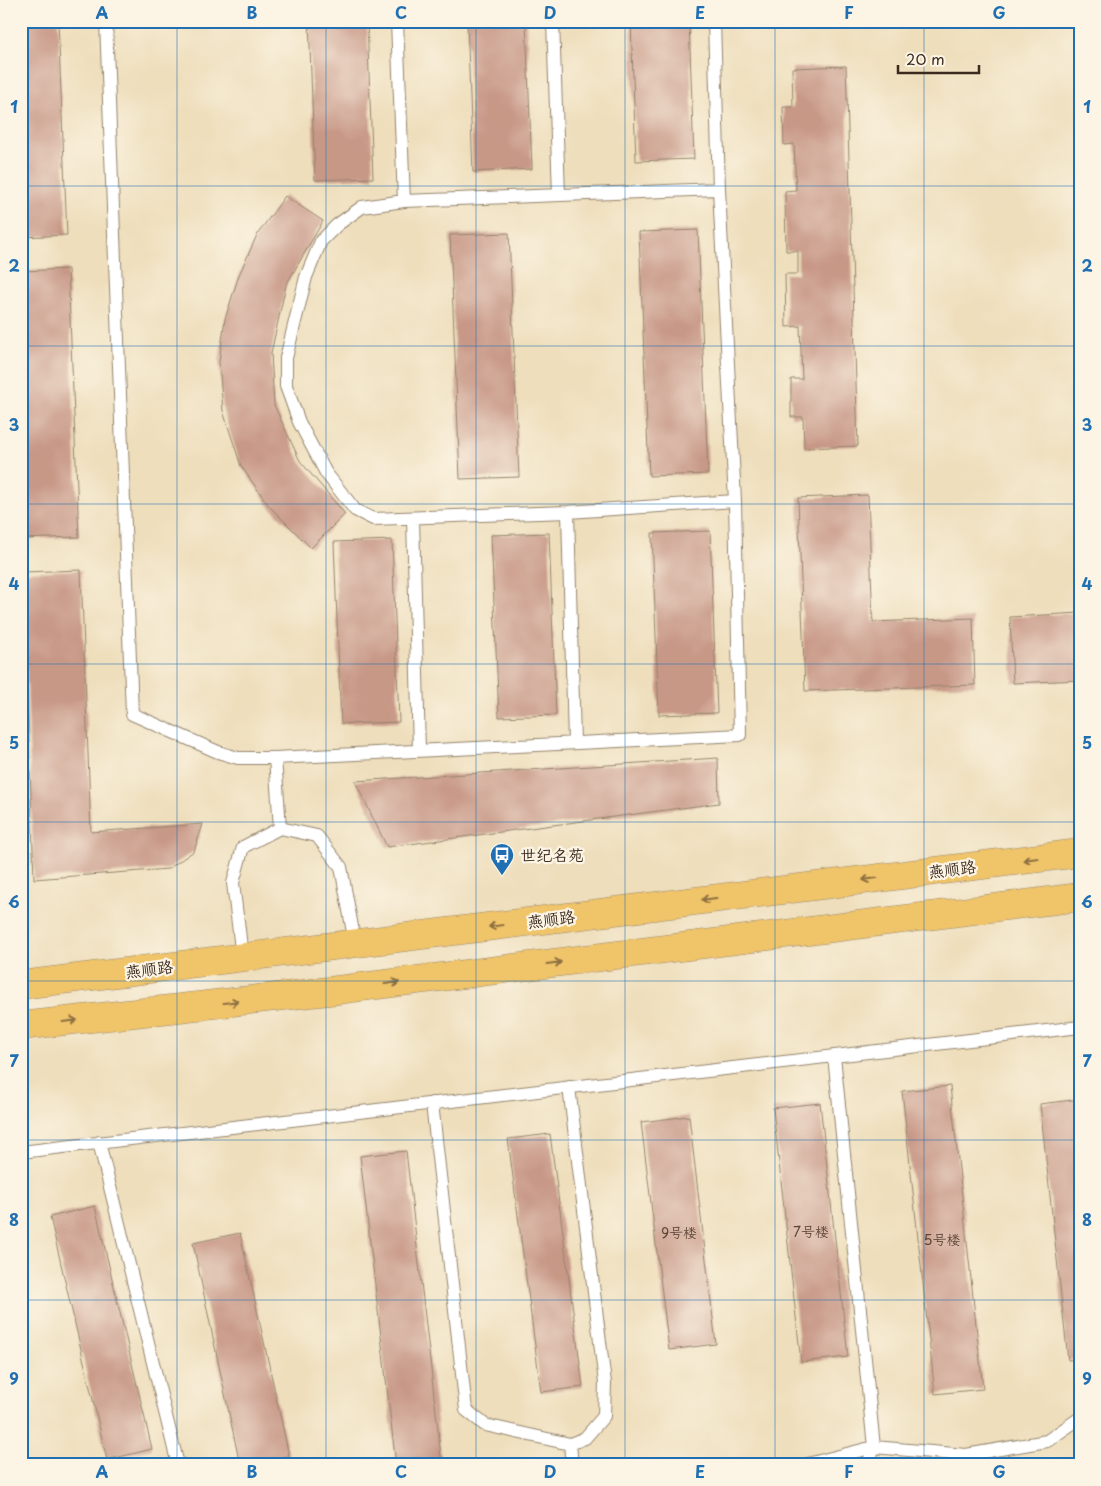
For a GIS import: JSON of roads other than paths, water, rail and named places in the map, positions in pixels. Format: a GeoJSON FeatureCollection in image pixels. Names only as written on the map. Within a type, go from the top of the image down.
{"type":"FeatureCollection","features":[{"type":"Feature","properties":{"kind":"main road","name":"燕顺路"},"geometry":{"type":"LineString","coordinates":[[21,985],[1080,853]]}},
{"type":"Feature","properties":{"kind":"main road"},"geometry":{"type":"LineString","coordinates":[[21,1026],[339,990],[1080,897]]}},
{"type":"Feature","properties":{"kind":"lane"},"geometry":{"type":"LineString","coordinates":[[106,21],[132,714],[218,752],[238,758],[275,758],[740,735],[735,501],[719,189],[714,21]]}},
{"type":"Feature","properties":{"kind":"lane"},"geometry":{"type":"LineString","coordinates":[[397,21],[404,201]]}},
{"type":"Feature","properties":{"kind":"lane"},"geometry":{"type":"LineString","coordinates":[[553,21],[559,195]]}},
{"type":"Feature","properties":{"kind":"lane"},"geometry":{"type":"LineString","coordinates":[[719,189],[404,201],[362,207],[337,225],[321,241],[306,278],[290,341],[286,358],[286,386],[299,422],[326,473],[355,510],[373,519],[568,512],[735,501]]}},
{"type":"Feature","properties":{"kind":"lane"},"geometry":{"type":"LineString","coordinates":[[568,512],[574,743]]}},
{"type":"Feature","properties":{"kind":"lane"},"geometry":{"type":"LineString","coordinates":[[413,518],[419,751]]}},
{"type":"Feature","properties":{"kind":"lane"},"geometry":{"type":"LineString","coordinates":[[571,626],[574,743]]}},
{"type":"Feature","properties":{"kind":"lane"},"geometry":{"type":"LineString","coordinates":[[275,758],[280,828]]}},
{"type":"Feature","properties":{"kind":"lane"},"geometry":{"type":"LineString","coordinates":[[242,957],[233,883],[244,847],[280,828],[317,836],[341,867],[355,943]]}},
{"type":"Feature","properties":{"kind":"lane"},"geometry":{"type":"LineString","coordinates":[[238,921],[242,957]]}},
{"type":"Feature","properties":{"kind":"lane"},"geometry":{"type":"LineString","coordinates":[[21,1152],[1080,1027]]}},
{"type":"Feature","properties":{"kind":"lane"},"geometry":{"type":"LineString","coordinates":[[834,1056],[874,1447],[868,1465]]}},
{"type":"Feature","properties":{"kind":"lane"},"geometry":{"type":"LineString","coordinates":[[432,1103],[466,1410],[485,1425],[570,1444],[585,1438],[604,1416],[605,1383],[569,1087]]}},
{"type":"Feature","properties":{"kind":"lane"},"geometry":{"type":"LineString","coordinates":[[99,1142],[178,1465]]}},
{"type":"Feature","properties":{"kind":"lane"},"geometry":{"type":"LineString","coordinates":[[804,1465],[874,1447],[966,1455],[1047,1441],[1080,1418]]}},
{"type":"Feature","properties":{"kind":"lane"},"geometry":{"type":"LineString","coordinates":[[570,1444],[572,1465]]}},
{"type":"Feature","properties":{"kind":"place","name":"世纪名苑"},"geometry":{"type":"Point","coordinates":[502,876]}}]}
